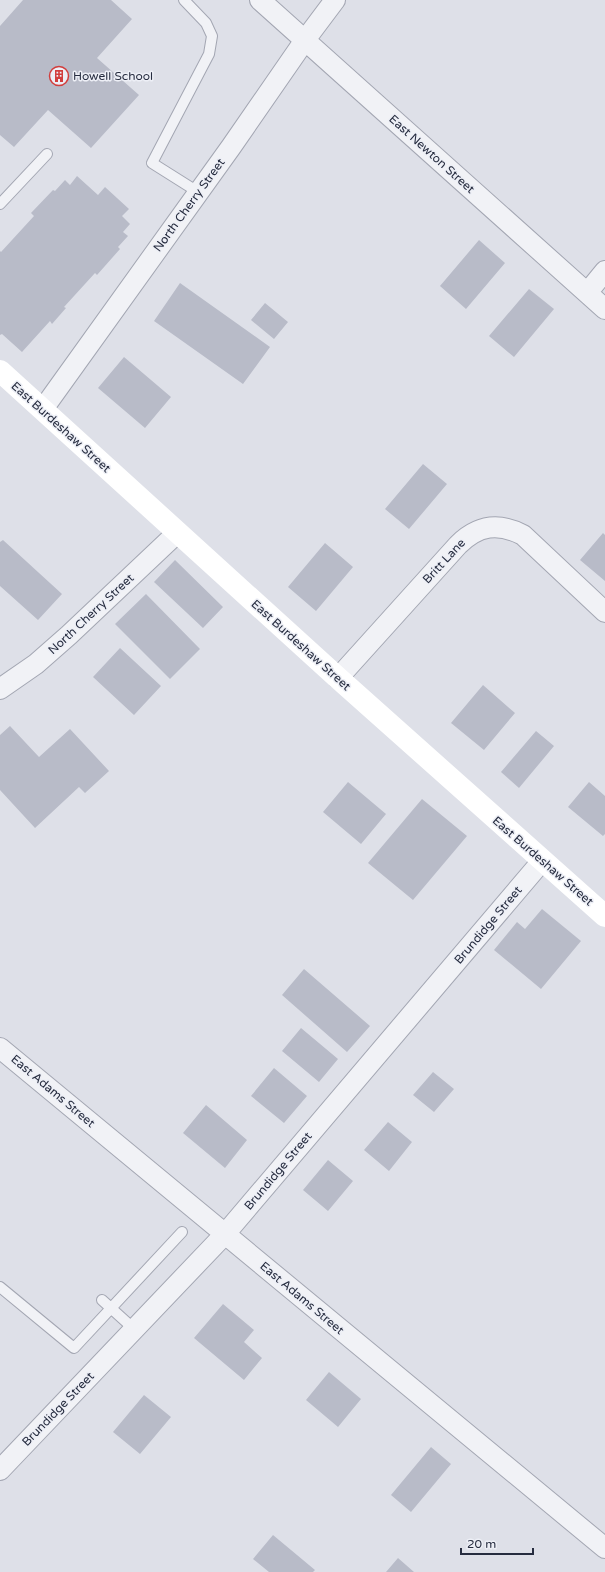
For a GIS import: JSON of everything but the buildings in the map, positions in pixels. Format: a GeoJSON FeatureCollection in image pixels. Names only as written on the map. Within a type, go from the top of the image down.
{"type":"FeatureCollection","features":[{"type":"Feature","properties":{"kind":"street","name":"East Newton Street"},"geometry":{"type":"LineString","coordinates":[[260,0],[605,309]]}},
{"type":"Feature","properties":{"kind":"street","name":"North Cherry Street"},"geometry":{"type":"LineString","coordinates":[[43,409],[335,0]]}},
{"type":"Feature","properties":{"kind":"street"},"geometry":{"type":"LineString","coordinates":[[587,293],[605,271]]}},
{"type":"Feature","properties":{"kind":"street","name":"East Burdeshaw Street"},"geometry":{"type":"LineString","coordinates":[[0,371],[338,678],[605,916]]}},
{"type":"Feature","properties":{"kind":"street","name":"Britt Lane"},"geometry":{"type":"LineString","coordinates":[[338,678],[462,541],[477,530],[488,527],[501,527],[523,535],[605,612]]}},
{"type":"Feature","properties":{"kind":"street","name":"North Cherry Street"},"geometry":{"type":"LineString","coordinates":[[0,690],[36,664],[64,640],[178,533]]}},
{"type":"Feature","properties":{"kind":"street","name":"Brundidge Street"},"geometry":{"type":"LineString","coordinates":[[0,1470],[225,1234],[542,861]]}},
{"type":"Feature","properties":{"kind":"street","name":"East Adams Street"},"geometry":{"type":"LineString","coordinates":[[0,1048],[605,1548]]}},
{"type":"Feature","properties":{"kind":"lane"},"geometry":{"type":"LineString","coordinates":[[184,0],[206,23],[212,36],[209,54],[152,163],[198,192]]}},
{"type":"Feature","properties":{"kind":"lane"},"geometry":{"type":"LineString","coordinates":[[0,204],[47,154]]}},
{"type":"Feature","properties":{"kind":"lane"},"geometry":{"type":"LineString","coordinates":[[0,1287],[74,1348],[182,1232]]}},
{"type":"Feature","properties":{"kind":"lane"},"geometry":{"type":"LineString","coordinates":[[102,1300],[134,1329]]}},
{"type":"Feature","properties":{"kind":"place","name":"Howell School"},"geometry":{"type":"Point","coordinates":[59,76]}}]}
